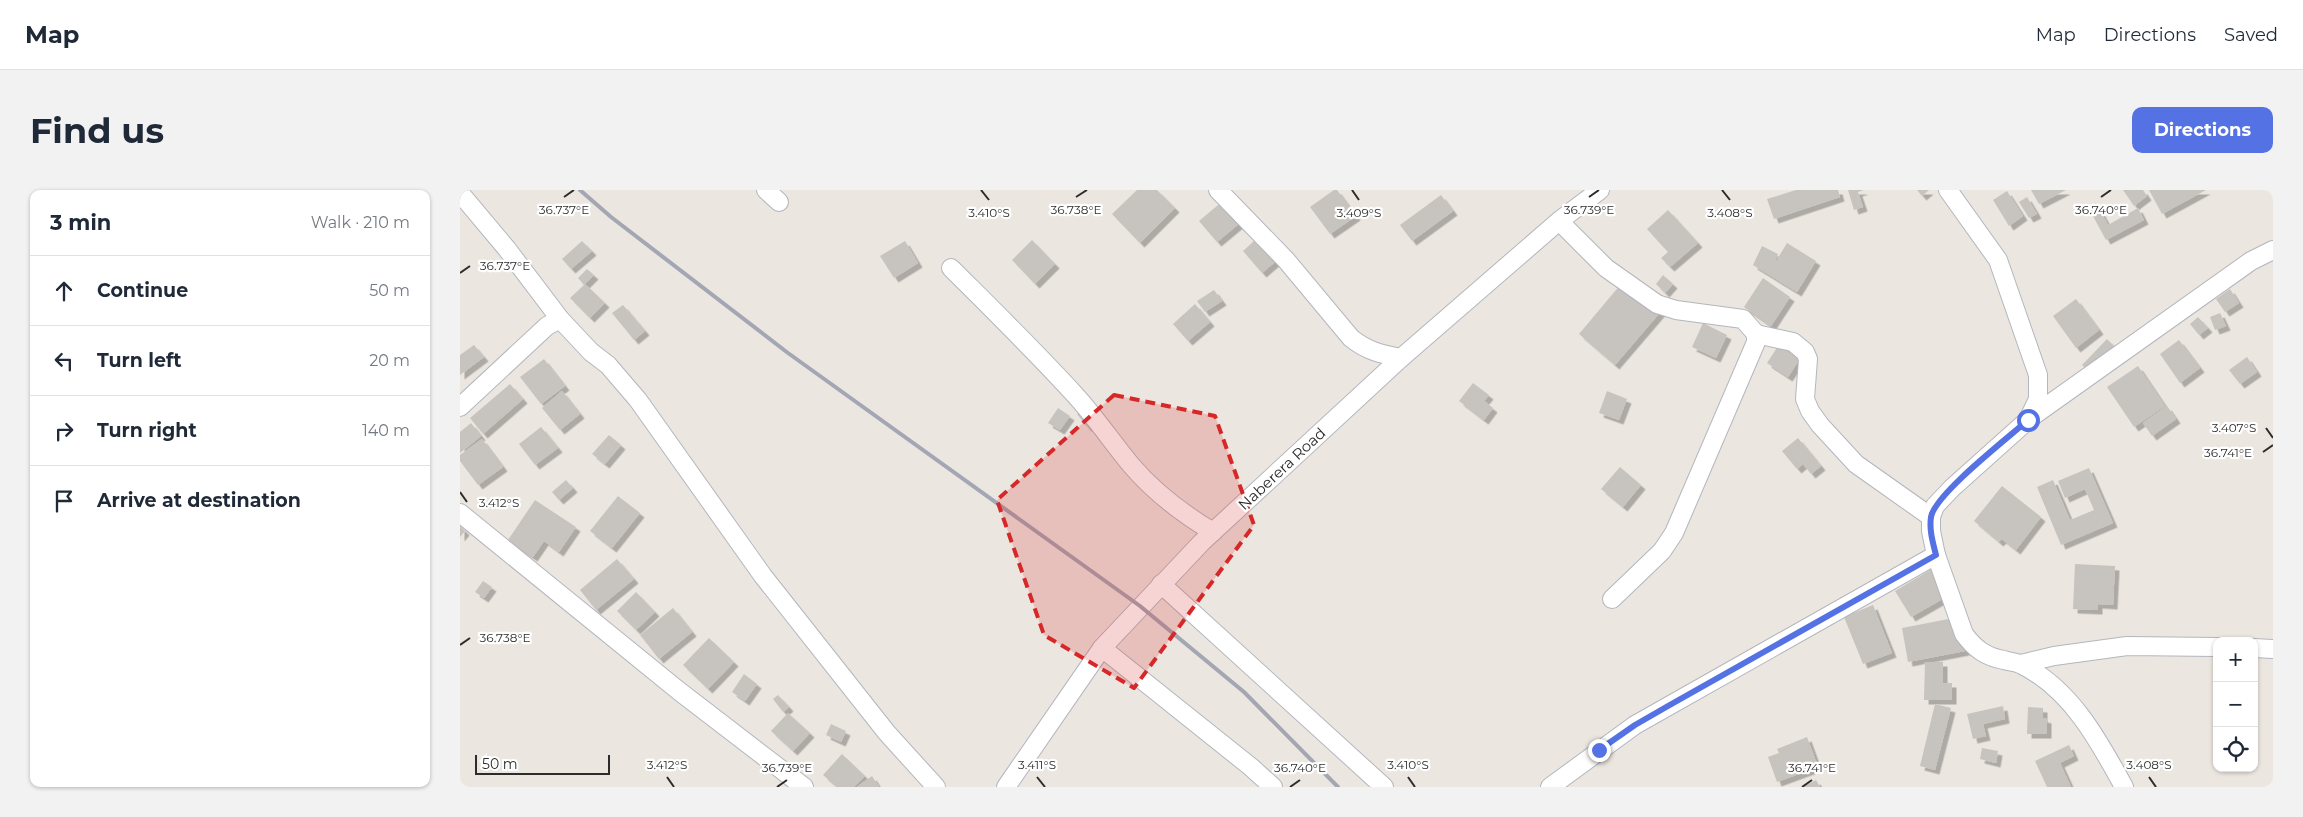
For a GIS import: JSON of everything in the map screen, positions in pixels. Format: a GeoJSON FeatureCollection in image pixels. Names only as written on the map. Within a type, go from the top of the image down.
{"type":"FeatureCollection","features":[{"type":"Feature","properties":{"kind":"street"},"geometry":{"type":"LineString","coordinates":[[1218,190],[1286,260],[1351,338],[1373,352],[1401,358]]}},
{"type":"Feature","properties":{"kind":"street","name":"Naberera Road"},"geometry":{"type":"LineString","coordinates":[[1006,787],[1102,648],[1161,584],[1213,532],[1401,358],[1559,221],[1598,190]]}},
{"type":"Feature","properties":{"kind":"street"},"geometry":{"type":"LineString","coordinates":[[1948,190],[1998,260],[2038,374],[2038,399],[2028,420]]}},
{"type":"Feature","properties":{"kind":"street"},"geometry":{"type":"LineString","coordinates":[[460,193],[560,319],[590,352],[608,365],[638,400],[674,448],[763,576],[887,733],[936,787]]}},
{"type":"Feature","properties":{"kind":"street"},"geometry":{"type":"LineString","coordinates":[[1559,221],[1606,268],[1657,304],[1676,310],[1743,319],[1756,334],[1793,342],[1805,352],[1808,359],[1805,398],[1810,411],[1820,425],[1856,464],[1931,517]]}},
{"type":"Feature","properties":{"kind":"street"},"geometry":{"type":"LineString","coordinates":[[2124,787],[2104,751],[2075,709],[2043,679],[2021,664],[1993,658],[1980,652],[1971,644],[1959,621],[1936,555],[1930,531],[1931,517],[1935,506],[1952,488],[2028,420],[2251,262],[2273,250]]}},
{"type":"Feature","properties":{"kind":"street"},"geometry":{"type":"LineString","coordinates":[[951,268],[1076,396],[1102,425],[1131,465],[1190,518],[1213,532]]}},
{"type":"Feature","properties":{"kind":"street"},"geometry":{"type":"LineString","coordinates":[[460,407],[547,326],[560,319]]}},
{"type":"Feature","properties":{"kind":"street"},"geometry":{"type":"LineString","coordinates":[[1612,600],[1662,551],[1674,534],[1756,342],[1756,334]]}},
{"type":"Feature","properties":{"kind":"street"},"geometry":{"type":"LineString","coordinates":[[460,513],[679,691],[804,787]]}},
{"type":"Feature","properties":{"kind":"street"},"geometry":{"type":"LineString","coordinates":[[1550,787],[1635,725],[1936,555]]}},
{"type":"Feature","properties":{"kind":"street"},"geometry":{"type":"LineString","coordinates":[[1161,584],[1384,787]]}},
{"type":"Feature","properties":{"kind":"street"},"geometry":{"type":"LineString","coordinates":[[2021,664],[2054,656],[2127,646],[2213,647]]}},
{"type":"Feature","properties":{"kind":"street"},"geometry":{"type":"LineString","coordinates":[[1102,648],[1251,767],[1273,787]]}},
{"type":"Feature","properties":{"kind":"street"},"geometry":{"type":"LineString","coordinates":[[2258,648],[2273,649]]}},
{"type":"Feature","properties":{"kind":"highlighted area"},"geometry":{"type":"Polygon","coordinates":[[[1114,395],[1215,416],[1254,525],[1134,688],[1044,635],[997,500],[1114,395]]]}},
{"type":"Feature","properties":{"kind":"building"},"geometry":{"type":"Polygon","coordinates":[[[1137,190],[1157,190],[1175,208],[1140,243],[1112,214],[1137,190]]]}},
{"type":"Feature","properties":{"kind":"building"},"geometry":{"type":"Polygon","coordinates":[[[1334,190],[1337,190],[1356,216],[1330,234],[1310,207],[1334,190]]]}},
{"type":"Feature","properties":{"kind":"building"},"geometry":{"type":"Polygon","coordinates":[[[1796,190],[1838,190],[1840,197],[1774,219],[1767,199],[1796,190]]]}},
{"type":"Feature","properties":{"kind":"building"},"geometry":{"type":"Polygon","coordinates":[[[1848,190],[1864,190],[1858,192],[1863,207],[1854,210],[1848,190]]]}},
{"type":"Feature","properties":{"kind":"building"},"geometry":{"type":"Polygon","coordinates":[[[1917,190],[1929,190],[1922,196],[1917,190]]]}},
{"type":"Feature","properties":{"kind":"building"},"geometry":{"type":"Polygon","coordinates":[[[2031,190],[2066,190],[2039,204],[2031,190]]]}},
{"type":"Feature","properties":{"kind":"building"},"geometry":{"type":"Polygon","coordinates":[[[2123,190],[2143,190],[2147,196],[2134,206],[2123,190]]]}},
{"type":"Feature","properties":{"kind":"building"},"geometry":{"type":"Polygon","coordinates":[[[2149,190],[2206,190],[2162,214],[2149,190]]]}},
{"type":"Feature","properties":{"kind":"building"},"geometry":{"type":"Polygon","coordinates":[[[2007,191],[2023,216],[2009,226],[1993,200],[2007,191]]]}},
{"type":"Feature","properties":{"kind":"building"},"geometry":{"type":"Polygon","coordinates":[[[1441,195],[1453,211],[1412,241],[1400,225],[1441,195]]]}},
{"type":"Feature","properties":{"kind":"building"},"geometry":{"type":"Polygon","coordinates":[[[2027,197],[2037,214],[2029,218],[2019,202],[2027,197]]]}},
{"type":"Feature","properties":{"kind":"building"},"geometry":{"type":"Polygon","coordinates":[[[1224,200],[1241,222],[1217,242],[1199,221],[1224,200]]]}},
{"type":"Feature","properties":{"kind":"building"},"geometry":{"type":"Polygon","coordinates":[[[2096,203],[2108,225],[2138,208],[2144,220],[2106,240],[2088,207],[2096,203]]]}},
{"type":"Feature","properties":{"kind":"building"},"geometry":{"type":"Polygon","coordinates":[[[1668,210],[1698,243],[1670,267],[1661,258],[1668,252],[1647,229],[1668,210]]]}},
{"type":"Feature","properties":{"kind":"building"},"geometry":{"type":"Polygon","coordinates":[[[1032,240],[1055,264],[1035,284],[1012,260],[1032,240]]]}},
{"type":"Feature","properties":{"kind":"building"},"geometry":{"type":"Polygon","coordinates":[[[582,241],[592,251],[571,269],[562,259],[582,241]]]}},
{"type":"Feature","properties":{"kind":"building"},"geometry":{"type":"Polygon","coordinates":[[[905,241],[918,263],[894,278],[880,256],[905,241]]]}},
{"type":"Feature","properties":{"kind":"building"},"geometry":{"type":"Polygon","coordinates":[[[1254,241],[1262,250],[1271,242],[1283,255],[1262,273],[1243,251],[1254,241]]]}},
{"type":"Feature","properties":{"kind":"building"},"geometry":{"type":"Polygon","coordinates":[[[1787,243],[1816,261],[1797,292],[1753,265],[1762,246],[1778,254],[1772,268],[1787,243]]]}},
{"type":"Feature","properties":{"kind":"building"},"geometry":{"type":"Polygon","coordinates":[[[587,269],[594,275],[585,284],[605,303],[590,318],[570,298],[584,285],[578,278],[587,269]]]}},
{"type":"Feature","properties":{"kind":"building"},"geometry":{"type":"Polygon","coordinates":[[[1663,275],[1673,284],[1665,293],[1656,284],[1663,275]]]}},
{"type":"Feature","properties":{"kind":"building"},"geometry":{"type":"Polygon","coordinates":[[[1626,278],[1663,309],[1615,365],[1579,334],[1626,278]]]}},
{"type":"Feature","properties":{"kind":"building"},"geometry":{"type":"Polygon","coordinates":[[[1763,278],[1790,297],[1771,326],[1744,307],[1763,278]]]}},
{"type":"Feature","properties":{"kind":"building"},"geometry":{"type":"Polygon","coordinates":[[[2230,289],[2239,303],[2225,312],[2216,299],[2230,289]]]}},
{"type":"Feature","properties":{"kind":"building"},"geometry":{"type":"Polygon","coordinates":[[[1214,290],[1222,301],[1205,312],[1197,301],[1214,290]]]}},
{"type":"Feature","properties":{"kind":"building"},"geometry":{"type":"Polygon","coordinates":[[[2076,299],[2099,330],[2076,348],[2053,316],[2076,299]]]}},
{"type":"Feature","properties":{"kind":"building"},"geometry":{"type":"Polygon","coordinates":[[[1195,304],[1210,322],[1188,341],[1173,324],[1195,304]]]}},
{"type":"Feature","properties":{"kind":"building"},"geometry":{"type":"Polygon","coordinates":[[[623,305],[645,331],[634,340],[612,313],[623,305]]]}},
{"type":"Feature","properties":{"kind":"building"},"geometry":{"type":"Polygon","coordinates":[[[2220,313],[2226,326],[2215,330],[2210,317],[2220,313]]]}},
{"type":"Feature","properties":{"kind":"building"},"geometry":{"type":"Polygon","coordinates":[[[2198,317],[2208,328],[2199,335],[2190,324],[2198,317]]]}},
{"type":"Feature","properties":{"kind":"building"},"geometry":{"type":"Polygon","coordinates":[[[1703,323],[1727,335],[1716,358],[1692,347],[1703,323]]]}},
{"type":"Feature","properties":{"kind":"building"},"geometry":{"type":"Polygon","coordinates":[[[2107,339],[2115,347],[2089,372],[2082,365],[2107,339]]]}},
{"type":"Feature","properties":{"kind":"building"},"geometry":{"type":"Polygon","coordinates":[[[1782,340],[1803,354],[1788,377],[1767,363],[1782,340]]]}},
{"type":"Feature","properties":{"kind":"building"},"geometry":{"type":"Polygon","coordinates":[[[2179,340],[2200,368],[2180,383],[2160,354],[2179,340]]]}},
{"type":"Feature","properties":{"kind":"building"},"geometry":{"type":"Polygon","coordinates":[[[474,345],[484,357],[460,375],[460,355],[474,345]]]}},
{"type":"Feature","properties":{"kind":"building"},"geometry":{"type":"Polygon","coordinates":[[[2247,357],[2257,372],[2240,384],[2229,370],[2247,357]]]}},
{"type":"Feature","properties":{"kind":"building"},"geometry":{"type":"Polygon","coordinates":[[[544,359],[565,386],[541,404],[520,377],[544,359]]]}},
{"type":"Feature","properties":{"kind":"building"},"geometry":{"type":"Polygon","coordinates":[[[2138,366],[2165,406],[2134,427],[2107,387],[2138,366]]]}},
{"type":"Feature","properties":{"kind":"building"},"geometry":{"type":"Polygon","coordinates":[[[1473,383],[1489,395],[1484,401],[1493,408],[1484,420],[1459,401],[1473,383]]]}},
{"type":"Feature","properties":{"kind":"building"},"geometry":{"type":"Polygon","coordinates":[[[510,384],[523,399],[483,434],[470,418],[510,384]]]}},
{"type":"Feature","properties":{"kind":"building"},"geometry":{"type":"Polygon","coordinates":[[[562,391],[580,414],[560,430],[542,408],[562,391]]]}},
{"type":"Feature","properties":{"kind":"building"},"geometry":{"type":"Polygon","coordinates":[[[1607,391],[1627,399],[1619,420],[1599,413],[1607,391]]]}},
{"type":"Feature","properties":{"kind":"building"},"geometry":{"type":"Polygon","coordinates":[[[1089,405],[1099,418],[1087,427],[1077,414],[1089,405]]]}},
{"type":"Feature","properties":{"kind":"building"},"geometry":{"type":"Polygon","coordinates":[[[2167,406],[2176,419],[2152,436],[2143,423],[2167,406]]]}},
{"type":"Feature","properties":{"kind":"building"},"geometry":{"type":"Polygon","coordinates":[[[1058,408],[1070,416],[1060,430],[1048,423],[1058,408]]]}},
{"type":"Feature","properties":{"kind":"building"},"geometry":{"type":"Polygon","coordinates":[[[471,423],[481,436],[460,453],[460,432],[471,423]]]}},
{"type":"Feature","properties":{"kind":"building"},"geometry":{"type":"Polygon","coordinates":[[[541,427],[558,448],[535,465],[519,444],[541,427]]]}},
{"type":"Feature","properties":{"kind":"building"},"geometry":{"type":"Polygon","coordinates":[[[609,435],[621,445],[605,464],[592,454],[609,435]]]}},
{"type":"Feature","properties":{"kind":"building"},"geometry":{"type":"Polygon","coordinates":[[[1798,438],[1821,466],[1811,474],[1803,464],[1797,469],[1782,451],[1798,438]]]}},
{"type":"Feature","properties":{"kind":"building"},"geometry":{"type":"Polygon","coordinates":[[[482,439],[503,467],[478,485],[460,461],[460,455],[482,439]]]}},
{"type":"Feature","properties":{"kind":"building"},"geometry":{"type":"Polygon","coordinates":[[[1620,467],[1641,485],[1623,507],[1601,489],[1620,467]]]}},
{"type":"Feature","properties":{"kind":"building"},"geometry":{"type":"Polygon","coordinates":[[[2089,468],[2113,523],[2061,545],[2037,487],[2053,480],[2070,520],[2094,510],[2085,489],[2065,498],[2058,481],[2089,468]]]}},
{"type":"Feature","properties":{"kind":"building"},"geometry":{"type":"Polygon","coordinates":[[[566,480],[573,488],[559,500],[552,492],[566,480]]]}},
{"type":"Feature","properties":{"kind":"building"},"geometry":{"type":"Polygon","coordinates":[[[2002,486],[2041,517],[2016,550],[2002,539],[1999,542],[1974,521],[2002,486]]]}},
{"type":"Feature","properties":{"kind":"building"},"geometry":{"type":"Polygon","coordinates":[[[618,496],[640,513],[612,548],[590,531],[618,496]]]}},
{"type":"Feature","properties":{"kind":"building"},"geometry":{"type":"Polygon","coordinates":[[[535,500],[576,527],[559,552],[544,541],[533,557],[508,540],[535,500]]]}},
{"type":"Feature","properties":{"kind":"building"},"geometry":{"type":"Polygon","coordinates":[[[460,526],[465,531],[460,537],[460,526]]]}},
{"type":"Feature","properties":{"kind":"building"},"geometry":{"type":"Polygon","coordinates":[[[617,559],[634,579],[596,610],[580,590],[617,559]]]}},
{"type":"Feature","properties":{"kind":"building"},"geometry":{"type":"Polygon","coordinates":[[[2075,564],[2115,566],[2113,605],[2098,604],[2098,610],[2073,609],[2075,564]]]}},
{"type":"Feature","properties":{"kind":"building"},"geometry":{"type":"Polygon","coordinates":[[[1937,566],[1953,593],[1911,617],[1895,591],[1937,566]]]}},
{"type":"Feature","properties":{"kind":"building"},"geometry":{"type":"Polygon","coordinates":[[[483,581],[492,587],[484,598],[475,592],[483,581]]]}},
{"type":"Feature","properties":{"kind":"building"},"geometry":{"type":"Polygon","coordinates":[[[636,592],[655,612],[636,630],[617,611],[636,592]]]}},
{"type":"Feature","properties":{"kind":"building"},"geometry":{"type":"Polygon","coordinates":[[[1873,605],[1892,653],[1863,664],[1844,617],[1873,605]]]}},
{"type":"Feature","properties":{"kind":"building"},"geometry":{"type":"Polygon","coordinates":[[[673,608],[692,632],[659,659],[640,635],[673,608]]]}},
{"type":"Feature","properties":{"kind":"building"},"geometry":{"type":"Polygon","coordinates":[[[1959,617],[1965,651],[1908,662],[1902,628],[1959,617]]]}},
{"type":"Feature","properties":{"kind":"building"},"geometry":{"type":"Polygon","coordinates":[[[709,638],[734,662],[708,689],[683,665],[709,638]]]}},
{"type":"Feature","properties":{"kind":"building"},"geometry":{"type":"Polygon","coordinates":[[[1925,662],[1943,662],[1943,683],[1952,683],[1952,700],[1924,700],[1925,662]]]}},
{"type":"Feature","properties":{"kind":"building"},"geometry":{"type":"Polygon","coordinates":[[[744,674],[757,684],[745,701],[732,692],[744,674]]]}},
{"type":"Feature","properties":{"kind":"building"},"geometry":{"type":"Polygon","coordinates":[[[778,695],[789,707],[783,712],[773,699],[778,695]]]}},
{"type":"Feature","properties":{"kind":"building"},"geometry":{"type":"Polygon","coordinates":[[[1935,704],[1951,708],[1935,770],[1920,766],[1935,704]]]}},
{"type":"Feature","properties":{"kind":"building"},"geometry":{"type":"Polygon","coordinates":[[[2003,706],[2005,719],[1983,724],[1986,736],[1973,739],[1967,714],[2003,706]]]}},
{"type":"Feature","properties":{"kind":"building"},"geometry":{"type":"Polygon","coordinates":[[[2028,707],[2043,708],[2043,718],[2047,719],[2047,734],[2027,734],[2028,707]]]}},
{"type":"Feature","properties":{"kind":"building"},"geometry":{"type":"Polygon","coordinates":[[[788,713],[810,733],[793,751],[771,731],[788,713]]]}},
{"type":"Feature","properties":{"kind":"building"},"geometry":{"type":"Polygon","coordinates":[[[831,724],[846,731],[841,742],[826,735],[831,724]]]}},
{"type":"Feature","properties":{"kind":"building"},"geometry":{"type":"Polygon","coordinates":[[[1807,737],[1818,767],[1777,782],[1768,757],[1779,753],[1777,749],[1807,737]]]}},
{"type":"Feature","properties":{"kind":"building"},"geometry":{"type":"Polygon","coordinates":[[[2069,745],[2074,756],[2060,763],[2071,787],[2047,787],[2035,761],[2069,745]]]}},
{"type":"Feature","properties":{"kind":"building"},"geometry":{"type":"Polygon","coordinates":[[[1982,748],[1998,751],[1996,763],[1980,759],[1982,748]]]}},
{"type":"Feature","properties":{"kind":"building"},"geometry":{"type":"Polygon","coordinates":[[[842,754],[865,776],[854,787],[837,787],[823,775],[842,754]]]}},
{"type":"Feature","properties":{"kind":"building"},"geometry":{"type":"Polygon","coordinates":[[[872,776],[879,787],[857,787],[872,776]]]}},
{"type":"Feature","properties":{"kind":"building"},"geometry":{"type":"Polygon","coordinates":[[[1816,780],[1820,787],[1802,787],[1816,780]]]}},
{"type":"Feature","properties":{"kind":"railway"},"geometry":{"type":"LineString","coordinates":[[580,190],[611,217],[788,353],[1140,606],[1244,692],[1338,787]]}},
{"type":"Feature","properties":{"kind":"route"},"geometry":{"type":"LineString","coordinates":[[1599,750],[1635,725],[1936,555],[1930,531],[1931,517],[1935,506],[1952,488],[2028,420]]}}]}
